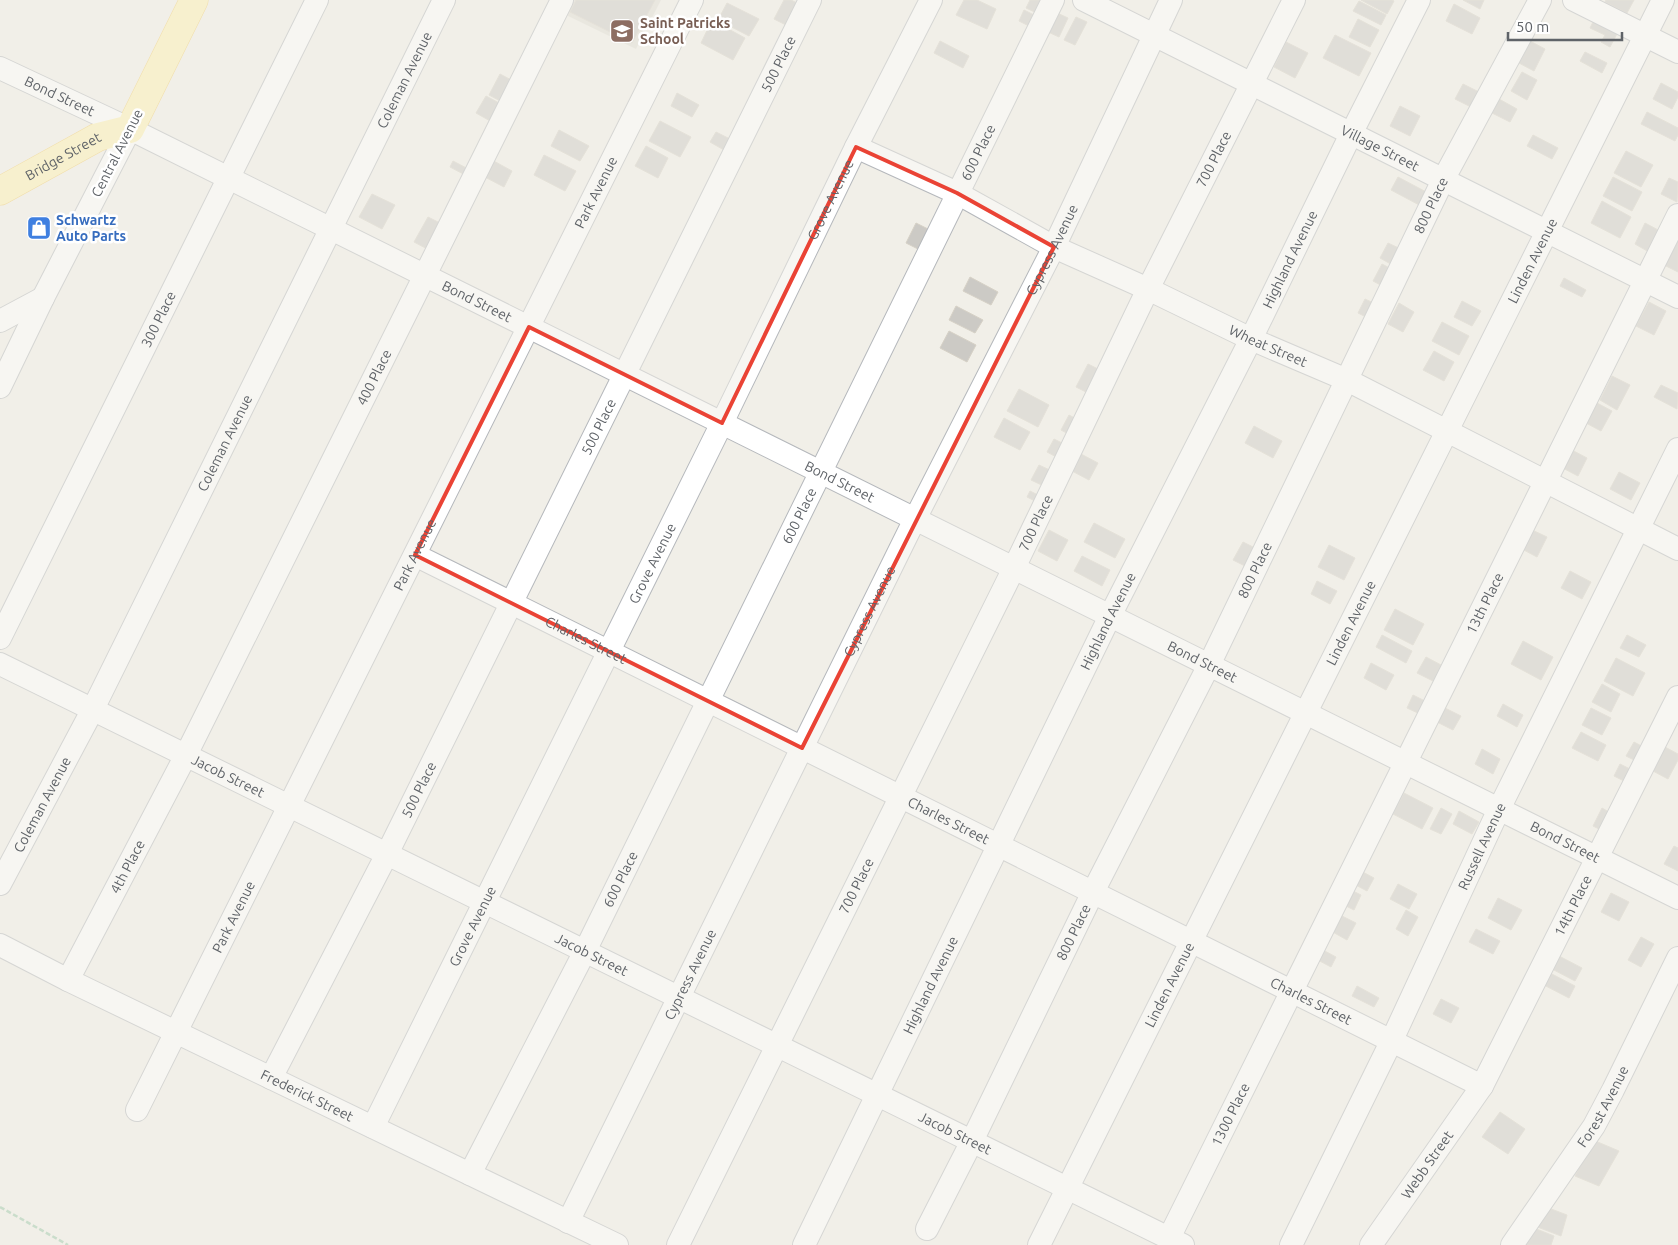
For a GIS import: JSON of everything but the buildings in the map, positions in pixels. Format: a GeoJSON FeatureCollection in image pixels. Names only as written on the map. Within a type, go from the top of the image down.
{"type":"FeatureCollection","features":[{"type":"Feature","properties":{"kind":"main road","name":"Central Avenue"},"geometry":{"type":"LineString","coordinates":[[130,129],[194,0]]}},
{"type":"Feature","properties":{"kind":"main road","name":"Bridge Street"},"geometry":{"type":"LineString","coordinates":[[0,191],[98,137],[130,129]]}},
{"type":"Feature","properties":{"kind":"street","name":"300 Place"},"geometry":{"type":"LineString","coordinates":[[0,638],[318,0]]}},
{"type":"Feature","properties":{"kind":"street","name":"Coleman Avenue"},"geometry":{"type":"LineString","coordinates":[[0,884],[93,709],[444,0]]}},
{"type":"Feature","properties":{"kind":"street","name":"400 Place"},"geometry":{"type":"LineString","coordinates":[[186,755],[562,0]]}},
{"type":"Feature","properties":{"kind":"street","name":"Park Avenue"},"geometry":{"type":"LineString","coordinates":[[137,1110],[692,0]]}},
{"type":"Feature","properties":{"kind":"street","name":"500 Place"},"geometry":{"type":"LineString","coordinates":[[271,1078],[387,854],[810,0]]}},
{"type":"Feature","properties":{"kind":"street","name":"Grove Avenue"},"geometry":{"type":"LineString","coordinates":[[373,1127],[722,423],[856,147],[931,0]]}},
{"type":"Feature","properties":{"kind":"street","name":"600 Place"},"geometry":{"type":"LineString","coordinates":[[470,1174],[585,951],[1053,0]]}},
{"type":"Feature","properties":{"kind":"street","name":"Village Street"},"geometry":{"type":"LineString","coordinates":[[1084,0],[1678,297]]}},
{"type":"Feature","properties":{"kind":"street","name":"Cypress Avenue"},"geometry":{"type":"LineString","coordinates":[[568,1222],[915,519],[1054,247],[1171,0]]}},
{"type":"Feature","properties":{"kind":"street","name":"700 Place"},"geometry":{"type":"LineString","coordinates":[[678,1245],[1014,568],[1148,289],[1294,0]]}},
{"type":"Feature","properties":{"kind":"street","name":"Highland Avenue"},"geometry":{"type":"LineString","coordinates":[[804,1245],[1110,616],[1251,339],[1419,0]]}},
{"type":"Feature","properties":{"kind":"street","name":"800 Place"},"geometry":{"type":"LineString","coordinates":[[927,1229],[1093,892],[1208,665],[1443,180],[1540,0]]}},
{"type":"Feature","properties":{"kind":"street"},"geometry":{"type":"LineString","coordinates":[[1574,0],[1678,52]]}},
{"type":"Feature","properties":{"kind":"street","name":"Linden Avenue"},"geometry":{"type":"LineString","coordinates":[[1039,1245],[1663,0]]}},
{"type":"Feature","properties":{"kind":"street","name":"Bond Street"},"geometry":{"type":"LineString","coordinates":[[0,68],[130,129],[1678,898]]}},
{"type":"Feature","properties":{"kind":"street","name":"Central Avenue"},"geometry":{"type":"LineString","coordinates":[[0,387],[43,298],[130,129]]}},
{"type":"Feature","properties":{"kind":"street","name":"Wheat Street"},"geometry":{"type":"LineString","coordinates":[[856,147],[957,193],[1054,247],[1148,289],[1251,339],[1347,380],[1678,550]]}},
{"type":"Feature","properties":{"kind":"street","name":"13th Place"},"geometry":{"type":"LineString","coordinates":[[1292,991],[1678,215]]}},
{"type":"Feature","properties":{"kind":"street"},"geometry":{"type":"LineString","coordinates":[[0,322],[43,298]]}},
{"type":"Feature","properties":{"kind":"street","name":"Russell Avenue"},"geometry":{"type":"LineString","coordinates":[[1291,1245],[1391,1042],[1500,810],[1678,449]]}},
{"type":"Feature","properties":{"kind":"street","name":"Charles Street"},"geometry":{"type":"LineString","coordinates":[[415,554],[1482,1086]]}},
{"type":"Feature","properties":{"kind":"street","name":"Jacob Street"},"geometry":{"type":"LineString","coordinates":[[0,664],[1176,1242]]}},
{"type":"Feature","properties":{"kind":"street","name":"14th Place"},"geometry":{"type":"LineString","coordinates":[[1482,1086],[1678,697]]}},
{"type":"Feature","properties":{"kind":"street","name":"4th Place"},"geometry":{"type":"LineString","coordinates":[[68,980],[186,755]]}},
{"type":"Feature","properties":{"kind":"street","name":"Frederick Street"},"geometry":{"type":"LineString","coordinates":[[0,945],[68,980],[617,1245]]}},
{"type":"Feature","properties":{"kind":"street","name":"Forest Avenue"},"geometry":{"type":"LineString","coordinates":[[1512,1245],[1594,1126],[1614,1090],[1678,958]]}},
{"type":"Feature","properties":{"kind":"street","name":"1300 Place"},"geometry":{"type":"LineString","coordinates":[[1176,1242],[1292,991]]}},
{"type":"Feature","properties":{"kind":"street","name":"Webb Street"},"geometry":{"type":"LineString","coordinates":[[1371,1245],[1482,1086]]}},
{"type":"Feature","properties":{"kind":"path"},"geometry":{"type":"LineString","coordinates":[[0,1207],[68,1245]]}},
{"type":"Feature","properties":{"kind":"highlighted area"},"geometry":{"type":"Polygon","coordinates":[[[856,147],[957,193],[1054,247],[802,748],[415,555],[529,327],[722,423],[856,147]]]}},
{"type":"Feature","properties":{"kind":"shaded area","name":"Saint Patricks School"},"geometry":{"type":"Polygon","coordinates":[[[571,0],[661,0],[636,49],[564,14],[571,0]]]}},
{"type":"Feature","properties":{"kind":"place","name":"Saint Patricks School"},"geometry":{"type":"Point","coordinates":[622,31]}},
{"type":"Feature","properties":{"kind":"place","name":"Schwartz Auto Parts"},"geometry":{"type":"Point","coordinates":[39,228]}}]}
